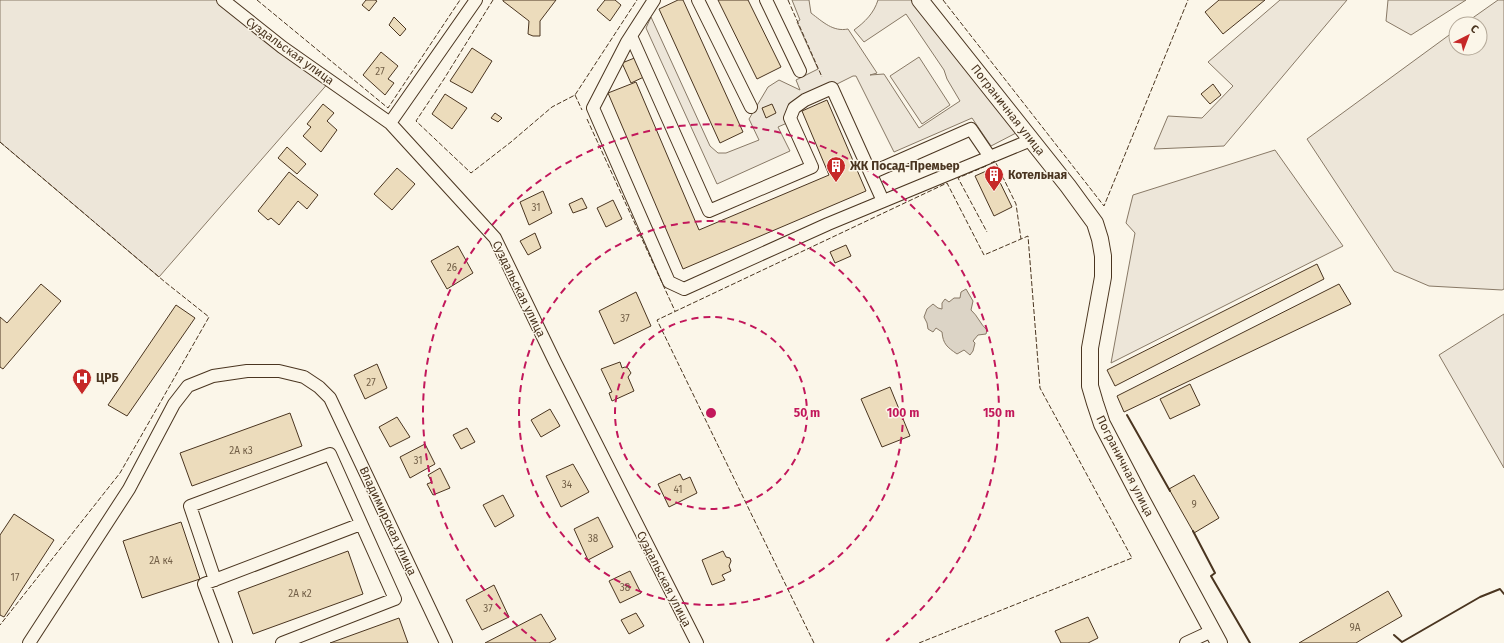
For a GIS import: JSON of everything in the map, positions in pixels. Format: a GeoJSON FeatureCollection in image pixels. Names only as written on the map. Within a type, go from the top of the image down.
{"type":"FeatureCollection","features":[{"type":"Feature","properties":{"kind":"street","name":"Суздальская улица"},"geometry":{"type":"LineString","coordinates":[[223,0],[282,47],[390,122],[495,238],[555,362],[696,643]]}},
{"type":"Feature","properties":{"kind":"street"},"geometry":{"type":"LineString","coordinates":[[390,122],[476,0]]}},
{"type":"Feature","properties":{"kind":"street"},"geometry":{"type":"LineString","coordinates":[[654,0],[631,36],[593,108],[669,282],[684,289],[828,224],[1031,140]]}},
{"type":"Feature","properties":{"kind":"street"},"geometry":{"type":"LineString","coordinates":[[698,0],[751,107]]}},
{"type":"Feature","properties":{"kind":"street"},"geometry":{"type":"LineString","coordinates":[[766,0],[800,71]]}},
{"type":"Feature","properties":{"kind":"street","name":"Пограничная улица"},"geometry":{"type":"LineString","coordinates":[[920,0],[1086,210],[1094,224],[1100,239],[1104,256],[1103,277],[1090,348],[1090,386],[1102,424],[1216,637]]}},
{"type":"Feature","properties":{"kind":"street"},"geometry":{"type":"LineString","coordinates":[[631,36],[709,211],[812,167],[790,118],[794,108],[805,100],[832,88],[883,201]]}},
{"type":"Feature","properties":{"kind":"street"},"geometry":{"type":"LineString","coordinates":[[871,174],[971,129],[990,157]]}},
{"type":"Feature","properties":{"kind":"street","name":"Владимирская улица"},"geometry":{"type":"LineString","coordinates":[[29,643],[129,489],[174,404],[188,386],[213,376],[247,371],[279,371],[304,377],[319,387],[330,398],[446,643]]}},
{"type":"Feature","properties":{"kind":"street"},"geometry":{"type":"LineString","coordinates":[[215,580],[190,506],[330,454],[395,599],[282,643]]}},
{"type":"Feature","properties":{"kind":"street"},"geometry":{"type":"LineString","coordinates":[[226,643],[204,584],[361,524]]}},
{"type":"Feature","properties":{"kind":"street"},"geometry":{"type":"LineString","coordinates":[[1186,643],[1216,637]]}},
{"type":"Feature","properties":{"kind":"shaded area"},"geometry":{"type":"Polygon","coordinates":[[[0,0],[223,0],[330,81],[159,277],[0,142],[0,0]]]}},
{"type":"Feature","properties":{"kind":"shaded area"},"geometry":{"type":"Polygon","coordinates":[[[792,0],[809,0],[811,13],[828,26],[843,30],[848,29],[877,73],[870,75],[884,74],[919,128],[960,101],[947,79],[944,70],[906,14],[864,42],[854,30],[869,17],[878,0],[911,0],[1016,133],[991,146],[972,118],[894,152],[856,76],[853,76],[805,100],[787,123],[778,127],[790,151],[717,184],[646,28],[651,17],[710,146],[718,153],[726,153],[759,140],[749,119],[768,87],[779,80],[800,90],[796,80],[818,69],[797,22],[800,20],[792,0]]]}},
{"type":"Feature","properties":{"kind":"shaded area"},"geometry":{"type":"Polygon","coordinates":[[[1280,0],[1347,0],[1224,146],[1154,149],[1168,116],[1202,118],[1233,86],[1208,62],[1280,0]]]}},
{"type":"Feature","properties":{"kind":"shaded area"},"geometry":{"type":"Polygon","coordinates":[[[1388,0],[1466,0],[1411,35],[1386,21],[1388,0]]]}},
{"type":"Feature","properties":{"kind":"shaded area"},"geometry":{"type":"Polygon","coordinates":[[[1498,0],[1504,0],[1504,289],[1502,290],[1429,286],[1394,271],[1307,139],[1448,36],[1448,56],[1488,56],[1488,16],[1475,16],[1498,0]]]}},
{"type":"Feature","properties":{"kind":"shaded area"},"geometry":{"type":"Polygon","coordinates":[[[919,57],[950,105],[922,124],[890,76],[919,57]]]}},
{"type":"Feature","properties":{"kind":"shaded area"},"geometry":{"type":"Polygon","coordinates":[[[1275,150],[1343,246],[1111,363],[1135,233],[1126,223],[1133,195],[1275,150]]]}},
{"type":"Feature","properties":{"kind":"shaded area"},"geometry":{"type":"Polygon","coordinates":[[[966,289],[973,301],[971,310],[987,330],[986,334],[978,335],[973,341],[975,343],[973,351],[970,355],[964,350],[957,354],[946,345],[942,332],[936,328],[933,332],[928,329],[924,317],[927,309],[933,304],[942,309],[942,303],[945,299],[949,302],[954,298],[960,298],[961,292],[966,289]]]}},
{"type":"Feature","properties":{"kind":"shaded area"},"geometry":{"type":"Polygon","coordinates":[[[1504,314],[1504,468],[1439,355],[1504,314]]]}},
{"type":"Feature","properties":{"kind":"building"},"geometry":{"type":"Polygon","coordinates":[[[366,0],[377,1],[369,11],[362,5],[366,0]]]}},
{"type":"Feature","properties":{"kind":"building"},"geometry":{"type":"Polygon","coordinates":[[[503,0],[556,0],[540,21],[540,36],[533,36],[528,34],[529,21],[503,0]]]}},
{"type":"Feature","properties":{"kind":"building"},"geometry":{"type":"Polygon","coordinates":[[[605,0],[615,0],[621,5],[610,21],[597,10],[605,0]]]}},
{"type":"Feature","properties":{"kind":"building"},"geometry":{"type":"Polygon","coordinates":[[[678,0],[683,0],[743,132],[720,143],[659,9],[678,0]]]}},
{"type":"Feature","properties":{"kind":"building"},"geometry":{"type":"Polygon","coordinates":[[[718,0],[748,0],[781,67],[757,79],[718,0]]]}},
{"type":"Feature","properties":{"kind":"building"},"geometry":{"type":"Polygon","coordinates":[[[1219,0],[1265,0],[1223,34],[1205,12],[1219,0]]]}},
{"type":"Feature","properties":{"kind":"building"},"geometry":{"type":"Polygon","coordinates":[[[394,17],[406,29],[400,36],[389,25],[394,17]]]}},
{"type":"Feature","properties":{"kind":"building"},"geometry":{"type":"Polygon","coordinates":[[[472,48],[492,61],[472,93],[450,81],[472,48]]]}},
{"type":"Feature","properties":{"kind":"building"},"geometry":{"type":"Polygon","coordinates":[[[381,52],[398,66],[388,79],[394,83],[385,95],[363,75],[381,52]]]}},
{"type":"Feature","properties":{"kind":"building"},"geometry":{"type":"Polygon","coordinates":[[[637,57],[646,76],[631,83],[622,63],[637,57]]]}},
{"type":"Feature","properties":{"kind":"building","name":"ЖК Посад-Премьер"},"geometry":{"type":"Polygon","coordinates":[[[636,82],[699,230],[829,175],[802,111],[827,100],[866,191],[683,269],[608,93],[636,82]]]}},
{"type":"Feature","properties":{"kind":"building"},"geometry":{"type":"Polygon","coordinates":[[[1213,84],[1221,95],[1210,104],[1201,94],[1213,84]]]}},
{"type":"Feature","properties":{"kind":"building"},"geometry":{"type":"Polygon","coordinates":[[[445,94],[467,108],[452,129],[432,114],[445,94]]]}},
{"type":"Feature","properties":{"kind":"building"},"geometry":{"type":"Polygon","coordinates":[[[323,104],[334,113],[327,121],[337,130],[321,152],[303,136],[311,127],[307,124],[323,104]]]}},
{"type":"Feature","properties":{"kind":"building"},"geometry":{"type":"Polygon","coordinates":[[[772,104],[776,113],[766,118],[762,108],[772,104]]]}},
{"type":"Feature","properties":{"kind":"building"},"geometry":{"type":"Polygon","coordinates":[[[495,113],[502,118],[498,122],[491,118],[495,113]]]}},
{"type":"Feature","properties":{"kind":"building"},"geometry":{"type":"Polygon","coordinates":[[[287,147],[306,164],[297,174],[278,158],[287,147]]]}},
{"type":"Feature","properties":{"kind":"building"},"geometry":{"type":"Polygon","coordinates":[[[397,168],[415,184],[392,210],[374,194],[397,168]]]}},
{"type":"Feature","properties":{"kind":"building","name":"Котельная"},"geometry":{"type":"Polygon","coordinates":[[[993,168],[1012,207],[994,216],[975,176],[993,168]]]}},
{"type":"Feature","properties":{"kind":"building"},"geometry":{"type":"Polygon","coordinates":[[[289,172],[318,195],[307,209],[298,201],[279,225],[271,218],[268,220],[258,211],[289,172]]]}},
{"type":"Feature","properties":{"kind":"building"},"geometry":{"type":"Polygon","coordinates":[[[543,191],[552,213],[529,225],[520,202],[543,191]]]}},
{"type":"Feature","properties":{"kind":"building"},"geometry":{"type":"Polygon","coordinates":[[[582,198],[587,208],[573,213],[569,204],[582,198]]]}},
{"type":"Feature","properties":{"kind":"building"},"geometry":{"type":"Polygon","coordinates":[[[613,200],[622,219],[606,227],[597,208],[613,200]]]}},
{"type":"Feature","properties":{"kind":"building"},"geometry":{"type":"Polygon","coordinates":[[[535,233],[541,248],[528,255],[520,241],[535,233]]]}},
{"type":"Feature","properties":{"kind":"building"},"geometry":{"type":"Polygon","coordinates":[[[846,245],[851,256],[835,263],[830,252],[846,245]]]}},
{"type":"Feature","properties":{"kind":"building"},"geometry":{"type":"Polygon","coordinates":[[[458,246],[473,273],[447,289],[431,261],[458,246]]]}},
{"type":"Feature","properties":{"kind":"building"},"geometry":{"type":"Polygon","coordinates":[[[1317,264],[1324,279],[1115,386],[1107,370],[1317,264]]]}},
{"type":"Feature","properties":{"kind":"building"},"geometry":{"type":"Polygon","coordinates":[[[41,284],[61,301],[3,369],[0,367],[0,317],[7,323],[41,284]]]}},
{"type":"Feature","properties":{"kind":"building"},"geometry":{"type":"Polygon","coordinates":[[[1339,284],[1351,304],[1124,412],[1117,396],[1339,284]]]}},
{"type":"Feature","properties":{"kind":"building"},"geometry":{"type":"Polygon","coordinates":[[[636,292],[651,326],[614,344],[599,311],[636,292]]]}},
{"type":"Feature","properties":{"kind":"building"},"geometry":{"type":"Polygon","coordinates":[[[176,305],[195,318],[127,416],[108,405],[176,305]]]}},
{"type":"Feature","properties":{"kind":"building"},"geometry":{"type":"Polygon","coordinates":[[[620,362],[622,368],[628,368],[631,373],[628,377],[634,391],[612,401],[609,393],[612,392],[601,369],[620,362]]]}},
{"type":"Feature","properties":{"kind":"building"},"geometry":{"type":"Polygon","coordinates":[[[377,364],[387,388],[365,399],[354,375],[377,364]]]}},
{"type":"Feature","properties":{"kind":"building"},"geometry":{"type":"Polygon","coordinates":[[[1190,384],[1200,405],[1170,419],[1160,399],[1190,384]]]}},
{"type":"Feature","properties":{"kind":"building"},"geometry":{"type":"Polygon","coordinates":[[[890,387],[910,436],[882,447],[861,399],[890,387]]]}},
{"type":"Feature","properties":{"kind":"building"},"geometry":{"type":"Polygon","coordinates":[[[550,409],[560,426],[541,437],[531,420],[550,409]]]}},
{"type":"Feature","properties":{"kind":"building"},"geometry":{"type":"Polygon","coordinates":[[[290,413],[302,446],[192,486],[180,453],[290,413]]]}},
{"type":"Feature","properties":{"kind":"building"},"geometry":{"type":"Polygon","coordinates":[[[397,417],[410,437],[390,447],[379,427],[397,417]]]}},
{"type":"Feature","properties":{"kind":"building"},"geometry":{"type":"Polygon","coordinates":[[[467,428],[475,442],[461,449],[453,435],[467,428]]]}},
{"type":"Feature","properties":{"kind":"building"},"geometry":{"type":"Polygon","coordinates":[[[425,444],[435,464],[410,478],[400,457],[425,444]]]}},
{"type":"Feature","properties":{"kind":"building"},"geometry":{"type":"Polygon","coordinates":[[[573,464],[589,492],[561,507],[546,476],[573,464]]]}},
{"type":"Feature","properties":{"kind":"building"},"geometry":{"type":"Polygon","coordinates":[[[440,468],[450,488],[433,495],[427,484],[432,482],[428,475],[440,468]]]}},
{"type":"Feature","properties":{"kind":"building"},"geometry":{"type":"Polygon","coordinates":[[[680,474],[683,480],[690,477],[697,493],[669,507],[658,484],[680,474]]]}},
{"type":"Feature","properties":{"kind":"building"},"geometry":{"type":"Polygon","coordinates":[[[1194,475],[1219,518],[1194,533],[1169,489],[1194,475]]]}},
{"type":"Feature","properties":{"kind":"building"},"geometry":{"type":"Polygon","coordinates":[[[503,495],[514,516],[495,527],[483,505],[503,495]]]}},
{"type":"Feature","properties":{"kind":"building"},"geometry":{"type":"Polygon","coordinates":[[[14,514],[54,540],[4,617],[0,615],[0,535],[14,514]]]}},
{"type":"Feature","properties":{"kind":"building"},"geometry":{"type":"Polygon","coordinates":[[[598,517],[613,547],[588,560],[574,529],[598,517]]]}},
{"type":"Feature","properties":{"kind":"building"},"geometry":{"type":"Polygon","coordinates":[[[181,522],[200,579],[142,598],[123,541],[181,522]]]}},
{"type":"Feature","properties":{"kind":"building"},"geometry":{"type":"Polygon","coordinates":[[[348,551],[363,594],[253,634],[238,592],[348,551]]]}},
{"type":"Feature","properties":{"kind":"building"},"geometry":{"type":"Polygon","coordinates":[[[723,551],[726,557],[730,558],[731,561],[729,566],[731,571],[722,575],[725,580],[712,585],[702,560],[723,551]]]}},
{"type":"Feature","properties":{"kind":"building"},"geometry":{"type":"Polygon","coordinates":[[[630,571],[641,593],[620,603],[609,581],[630,571]]]}},
{"type":"Feature","properties":{"kind":"building"},"geometry":{"type":"Polygon","coordinates":[[[494,585],[509,617],[482,630],[466,600],[494,585]]]}},
{"type":"Feature","properties":{"kind":"building"},"geometry":{"type":"Polygon","coordinates":[[[1388,591],[1402,616],[1356,643],[1299,643],[1388,591]]]}},
{"type":"Feature","properties":{"kind":"building"},"geometry":{"type":"Polygon","coordinates":[[[636,613],[644,626],[629,634],[621,620],[636,613]]]}},
{"type":"Feature","properties":{"kind":"building"},"geometry":{"type":"Polygon","coordinates":[[[541,614],[556,639],[549,643],[485,643],[541,614]]]}},
{"type":"Feature","properties":{"kind":"building"},"geometry":{"type":"Polygon","coordinates":[[[1088,617],[1098,638],[1088,643],[1061,643],[1055,631],[1088,617]]]}},
{"type":"Feature","properties":{"kind":"building"},"geometry":{"type":"Polygon","coordinates":[[[399,618],[408,643],[330,643],[399,618]]]}},
{"type":"Feature","properties":{"kind":"fence"},"geometry":{"type":"LineString","coordinates":[[257,0],[388,108],[460,0]]}},
{"type":"Feature","properties":{"kind":"fence"},"geometry":{"type":"LineString","coordinates":[[493,0],[416,121],[471,173],[511,142],[552,107],[575,95],[637,0]]}},
{"type":"Feature","properties":{"kind":"fence"},"geometry":{"type":"LineString","coordinates":[[788,0],[822,77]]}},
{"type":"Feature","properties":{"kind":"fence"},"geometry":{"type":"LineString","coordinates":[[943,0],[1104,206],[1188,0]]}},
{"type":"Feature","properties":{"kind":"fence"},"geometry":{"type":"LineString","coordinates":[[575,95],[582,110]]}},
{"type":"Feature","properties":{"kind":"fence"},"geometry":{"type":"LineString","coordinates":[[587,119],[675,311]]}},
{"type":"Feature","properties":{"kind":"fence"},"geometry":{"type":"LineString","coordinates":[[0,142],[165,282],[209,317],[120,473],[0,625]]}},
{"type":"Feature","properties":{"kind":"fence"},"geometry":{"type":"LineString","coordinates":[[991,163],[995,161],[1016,204],[1021,239]]}},
{"type":"Feature","properties":{"kind":"fence"},"geometry":{"type":"LineString","coordinates":[[986,166],[958,178],[987,232]]}},
{"type":"Feature","properties":{"kind":"fence"},"geometry":{"type":"LineString","coordinates":[[814,643],[657,320],[947,183],[984,255],[1028,236],[1040,388],[1132,558],[919,643]]}},
{"type":"Feature","properties":{"kind":"wall"},"geometry":{"type":"LineString","coordinates":[[1127,415],[1170,491]]}},
{"type":"Feature","properties":{"kind":"wall"},"geometry":{"type":"LineString","coordinates":[[1193,531],[1215,573],[1211,576],[1250,643]]}},
{"type":"Feature","properties":{"kind":"wall"},"geometry":{"type":"LineString","coordinates":[[1394,635],[1402,642],[1480,597],[1500,589],[1504,594]]}},
{"type":"Feature","properties":{"kind":"place","name":"ЖК Посад-Премьер"},"geometry":{"type":"Point","coordinates":[836,183]}},
{"type":"Feature","properties":{"kind":"place","name":"Котельная"},"geometry":{"type":"Point","coordinates":[994,192]}},
{"type":"Feature","properties":{"kind":"place","name":"ЦРБ"},"geometry":{"type":"Point","coordinates":[82,395]}}]}
